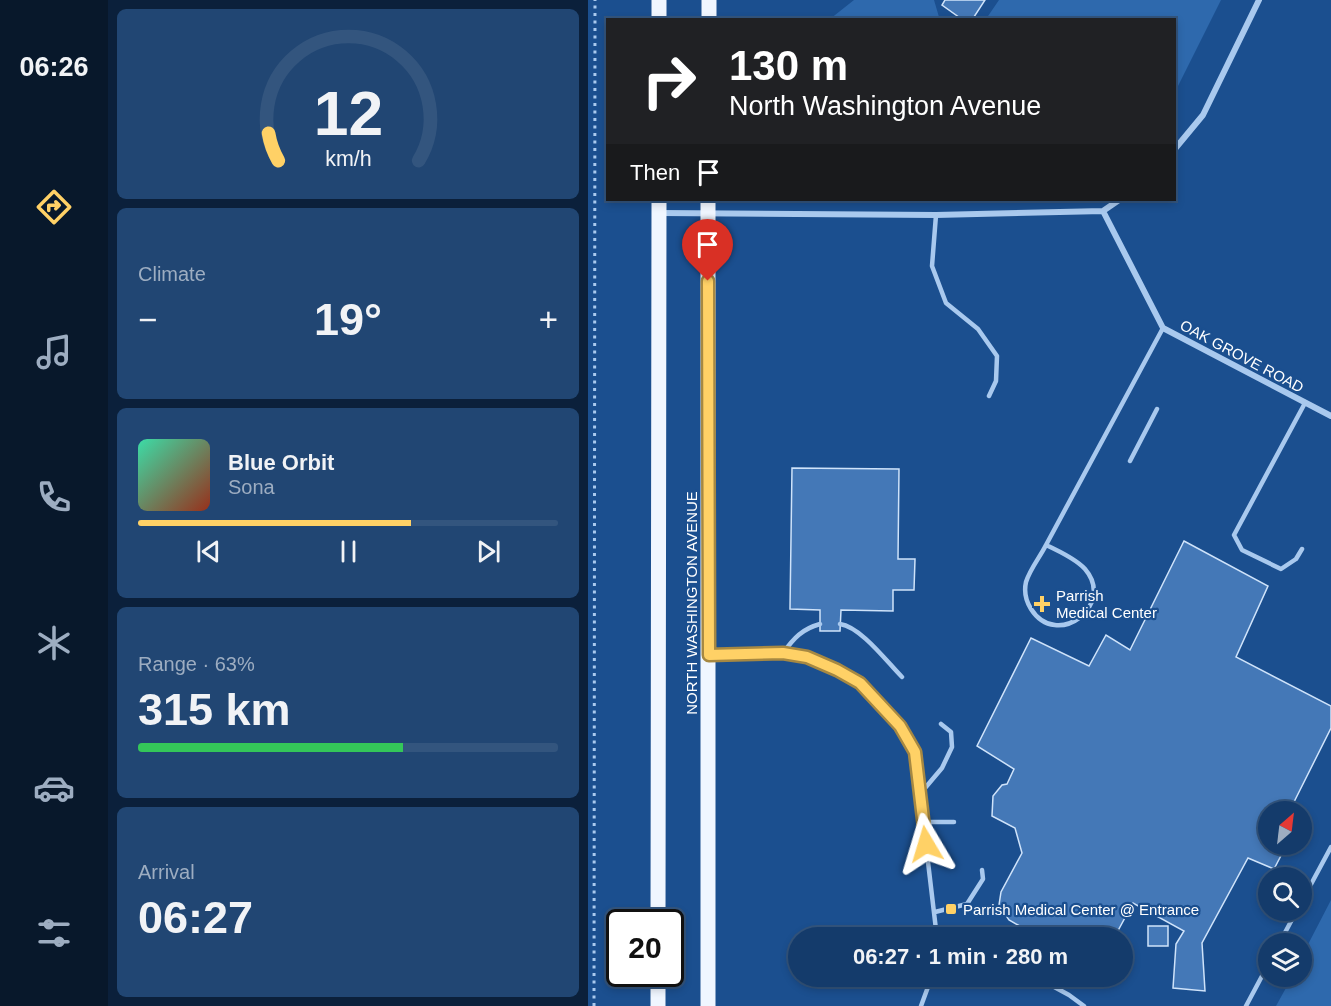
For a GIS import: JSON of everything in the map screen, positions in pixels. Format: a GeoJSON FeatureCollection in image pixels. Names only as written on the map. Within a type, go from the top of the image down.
{"type":"FeatureCollection","features":[{"type":"Feature","properties":{"kind":"main road"},"geometry":{"type":"LineString","coordinates":[[659,0],[659,18]]}},
{"type":"Feature","properties":{"kind":"main road"},"geometry":{"type":"LineString","coordinates":[[709,0],[709,18]]}},
{"type":"Feature","properties":{"kind":"main road"},"geometry":{"type":"LineString","coordinates":[[658,909],[659,206]]}},
{"type":"Feature","properties":{"kind":"main road","name":"NORTH WASHINGTON AVENUE"},"geometry":{"type":"LineString","coordinates":[[708,206],[708,1006]]}},
{"type":"Feature","properties":{"kind":"main road"},"geometry":{"type":"LineString","coordinates":[[658,987],[658,1006]]}},
{"type":"Feature","properties":{"kind":"street"},"geometry":{"type":"LineString","coordinates":[[1176,148],[1203,115],[1259,0]]}},
{"type":"Feature","properties":{"kind":"street"},"geometry":{"type":"LineString","coordinates":[[659,206],[936,215],[1103,211],[1118,201]]}},
{"type":"Feature","properties":{"kind":"street","name":"OAK GROVE ROAD"},"geometry":{"type":"LineString","coordinates":[[1103,211],[1163,328],[1331,416]]}},
{"type":"Feature","properties":{"kind":"lane"},"geometry":{"type":"LineString","coordinates":[[936,215],[932,266],[946,303],[978,329],[997,356],[996,381],[989,396]]}},
{"type":"Feature","properties":{"kind":"lane"},"geometry":{"type":"LineString","coordinates":[[1046,545],[1080,564],[1088,572],[1092,582],[1094,593],[1091,604],[1077,620],[1066,625],[1044,622],[1035,615],[1028,605],[1025,594],[1026,583],[1046,545],[1163,328]]}},
{"type":"Feature","properties":{"kind":"lane"},"geometry":{"type":"LineString","coordinates":[[1302,549],[1296,559],[1281,569],[1242,550],[1234,535],[1305,403]]}},
{"type":"Feature","properties":{"kind":"lane"},"geometry":{"type":"LineString","coordinates":[[1130,461],[1157,410]]}},
{"type":"Feature","properties":{"kind":"lane"},"geometry":{"type":"LineString","coordinates":[[783,653],[796,636],[806,628],[820,624]]}},
{"type":"Feature","properties":{"kind":"lane"},"geometry":{"type":"LineString","coordinates":[[840,624],[858,633],[902,676]]}},
{"type":"Feature","properties":{"kind":"lane"},"geometry":{"type":"LineString","coordinates":[[709,655],[783,653],[807,657],[860,683],[900,726],[915,752],[936,927]]}},
{"type":"Feature","properties":{"kind":"lane"},"geometry":{"type":"LineString","coordinates":[[920,795],[942,768],[952,747],[951,732],[941,724]]}},
{"type":"Feature","properties":{"kind":"lane"},"geometry":{"type":"LineString","coordinates":[[924,822],[954,822]]}},
{"type":"Feature","properties":{"kind":"lane"},"geometry":{"type":"LineString","coordinates":[[1312,882],[1331,847]]}},
{"type":"Feature","properties":{"kind":"lane"},"geometry":{"type":"LineString","coordinates":[[935,912],[967,904],[983,879],[982,870]]}},
{"type":"Feature","properties":{"kind":"lane"},"geometry":{"type":"LineString","coordinates":[[1246,1006],[1258,984]]}},
{"type":"Feature","properties":{"kind":"lane"},"geometry":{"type":"LineString","coordinates":[[921,1006],[928,987]]}},
{"type":"Feature","properties":{"kind":"lane"},"geometry":{"type":"LineString","coordinates":[[1054,987],[1084,1006]]}},
{"type":"Feature","properties":{"kind":"path"},"geometry":{"type":"LineString","coordinates":[[594,0],[594,1006]]}},
{"type":"Feature","properties":{"kind":"shaded area"},"geometry":{"type":"Polygon","coordinates":[[[854,0],[934,0],[939,17],[942,18],[831,18],[854,0]]]}},
{"type":"Feature","properties":{"kind":"shaded area"},"geometry":{"type":"Polygon","coordinates":[[[999,0],[1221,0],[1176,90],[1176,18],[987,18],[999,0]]]}},
{"type":"Feature","properties":{"kind":"shaded area"},"geometry":{"type":"Polygon","coordinates":[[[1331,900],[1331,1006],[1276,1006],[1286,987],[1312,987],[1312,937],[1331,900]]]}},
{"type":"Feature","properties":{"kind":"building"},"geometry":{"type":"Polygon","coordinates":[[[945,0],[985,0],[973,18],[960,18],[942,5],[945,0]]]}},
{"type":"Feature","properties":{"kind":"building"},"geometry":{"type":"Polygon","coordinates":[[[792,468],[899,469],[898,559],[915,559],[914,590],[893,590],[893,611],[841,610],[840,631],[820,631],[820,610],[790,609],[792,468]]]}},
{"type":"Feature","properties":{"kind":"building"},"geometry":{"type":"Polygon","coordinates":[[[1184,541],[1268,586],[1236,657],[1331,706],[1331,728],[1294,801],[1258,801],[1258,855],[1281,855],[1275,867],[1269,867],[1248,858],[1202,943],[1205,991],[1173,988],[1176,944],[1184,931],[1133,903],[1120,927],[1021,927],[1009,920],[999,905],[1001,892],[1022,853],[1015,828],[992,816],[993,796],[1002,785],[1007,784],[1014,769],[977,746],[1031,638],[1089,666],[1106,635],[1130,650],[1184,541]]]}},
{"type":"Feature","properties":{"kind":"building"},"geometry":{"type":"Polygon","coordinates":[[[1148,926],[1168,926],[1168,946],[1148,946],[1148,926]]]}},
{"type":"Feature","properties":{"kind":"place","name":"Parrish Medical Center"},"geometry":{"type":"Point","coordinates":[1042,604]}},
{"type":"Feature","properties":{"kind":"place","name":"Parrish Medical Center @ Entrance"},"geometry":{"type":"Point","coordinates":[951,909]}},
{"type":"Feature","properties":{"kind":"route"},"geometry":{"type":"LineString","coordinates":[[708,281],[709,655],[777,652],[807,657],[860,683],[900,726],[915,752],[926,844]]}}]}
